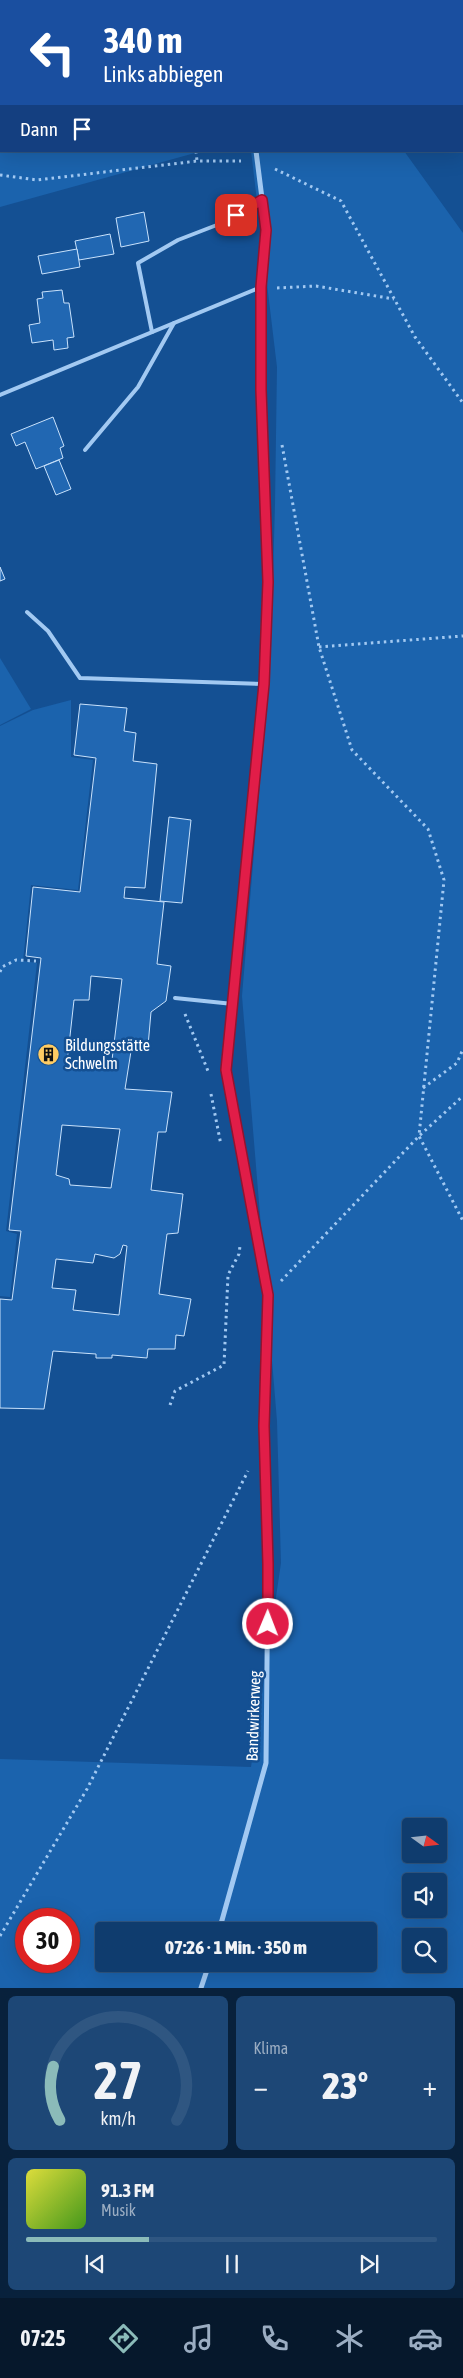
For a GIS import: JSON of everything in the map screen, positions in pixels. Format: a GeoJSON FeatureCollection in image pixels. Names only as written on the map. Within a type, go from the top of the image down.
{"type":"FeatureCollection","features":[{"type":"Feature","properties":{"kind":"street","name":"Bandwirkerweg"},"geometry":{"type":"LineString","coordinates":[[222,1922],[266,1763],[268,1564],[264,1426],[268,1295],[226,1070],[264,684],[268,582],[261,390],[261,287],[266,230],[256,152]]}},
{"type":"Feature","properties":{"kind":"street"},"geometry":{"type":"LineString","coordinates":[[201,1988],[206,1972]]}},
{"type":"Feature","properties":{"kind":"lane"},"geometry":{"type":"LineString","coordinates":[[152,332],[138,264],[178,240],[222,223],[262,200]]}},
{"type":"Feature","properties":{"kind":"lane"},"geometry":{"type":"LineString","coordinates":[[0,395],[261,287]]}},
{"type":"Feature","properties":{"kind":"lane"},"geometry":{"type":"LineString","coordinates":[[85,450],[138,387],[174,323]]}},
{"type":"Feature","properties":{"kind":"lane"},"geometry":{"type":"LineString","coordinates":[[27,612],[48,631],[80,678],[264,684]]}},
{"type":"Feature","properties":{"kind":"lane"},"geometry":{"type":"LineString","coordinates":[[175,998],[233,1004]]}},
{"type":"Feature","properties":{"kind":"path"},"geometry":{"type":"LineString","coordinates":[[196,152],[197,161]]}},
{"type":"Feature","properties":{"kind":"path"},"geometry":{"type":"LineString","coordinates":[[0,175],[37,180],[197,161],[257,161],[341,201],[415,337],[463,403]]}},
{"type":"Feature","properties":{"kind":"path"},"geometry":{"type":"LineString","coordinates":[[261,287],[293,289],[316,286],[394,299]]}},
{"type":"Feature","properties":{"kind":"path"},"geometry":{"type":"LineString","coordinates":[[280,435],[319,647],[352,750],[428,829],[444,880],[419,1136],[463,1221]]}},
{"type":"Feature","properties":{"kind":"path"},"geometry":{"type":"LineString","coordinates":[[319,647],[463,636]]}},
{"type":"Feature","properties":{"kind":"path"},"geometry":{"type":"LineString","coordinates":[[0,972],[2,967],[16,960],[36,961]]}},
{"type":"Feature","properties":{"kind":"path"},"geometry":{"type":"LineString","coordinates":[[185,999],[184,1017],[207,1070],[209,1079]]}},
{"type":"Feature","properties":{"kind":"path"},"geometry":{"type":"LineString","coordinates":[[423,1088],[457,1063],[463,1049]]}},
{"type":"Feature","properties":{"kind":"path"},"geometry":{"type":"LineString","coordinates":[[210,1088],[218,1135],[224,1154]]}},
{"type":"Feature","properties":{"kind":"path"},"geometry":{"type":"LineString","coordinates":[[268,1295],[419,1136],[463,1096]]}},
{"type":"Feature","properties":{"kind":"path"},"geometry":{"type":"LineString","coordinates":[[170,1405],[175,1391],[224,1365],[228,1274],[239,1254],[241,1242]]}},
{"type":"Feature","properties":{"kind":"path"},"geometry":{"type":"LineString","coordinates":[[0,1936],[86,1789],[244,1481],[251,1462]]}},
{"type":"Feature","properties":{"kind":"shaded area"},"geometry":{"type":"Polygon","coordinates":[[[0,152],[198,152],[0,207],[0,152]]]}},
{"type":"Feature","properties":{"kind":"shaded area"},"geometry":{"type":"Polygon","coordinates":[[[251,152],[405,152],[463,233],[463,1988],[0,1988],[0,1759],[251,1767],[281,1563],[277,1421],[242,996],[271,648],[277,367],[251,152]]]}},
{"type":"Feature","properties":{"kind":"shaded area"},"geometry":{"type":"Polygon","coordinates":[[[0,658],[31,709],[0,725],[0,658]]]}},
{"type":"Feature","properties":{"kind":"shaded area"},"geometry":{"type":"Polygon","coordinates":[[[71,700],[71,757],[93,760],[78,890],[31,885],[23,961],[37,963],[6,1231],[17,1234],[10,1297],[0,1296],[0,726],[33,710],[71,700]]]}},
{"type":"Feature","properties":{"kind":"building"},"geometry":{"type":"Polygon","coordinates":[[[144,212],[149,241],[121,247],[116,218],[144,212]]]}},
{"type":"Feature","properties":{"kind":"building"},"geometry":{"type":"Polygon","coordinates":[[[110,234],[114,254],[79,260],[75,241],[110,234]]]}},
{"type":"Feature","properties":{"kind":"building"},"geometry":{"type":"Polygon","coordinates":[[[77,249],[80,267],[42,274],[38,256],[77,249]]]}},
{"type":"Feature","properties":{"kind":"building"},"geometry":{"type":"Polygon","coordinates":[[[62,290],[64,303],[69,303],[74,337],[67,338],[68,348],[54,350],[53,340],[32,343],[29,325],[40,323],[37,299],[43,298],[42,292],[62,290]]]}},
{"type":"Feature","properties":{"kind":"building"},"geometry":{"type":"Polygon","coordinates":[[[53,417],[64,446],[60,448],[63,458],[36,469],[25,442],[16,446],[11,434],[53,417]]]}},
{"type":"Feature","properties":{"kind":"building"},"geometry":{"type":"Polygon","coordinates":[[[59,460],[71,489],[56,495],[44,466],[59,460]]]}},
{"type":"Feature","properties":{"kind":"building"},"geometry":{"type":"Polygon","coordinates":[[[0,567],[5,579],[0,581],[0,567]]]}},
{"type":"Feature","properties":{"kind":"building","name":"Bildungsstätte Schwelm"},"geometry":{"type":"Polygon","coordinates":[[[80,704],[127,708],[124,731],[136,733],[133,761],[157,764],[145,888],[125,887],[124,898],[164,902],[157,964],[171,966],[166,1001],[151,1012],[148,1046],[132,1045],[125,1089],[172,1092],[166,1132],[158,1132],[151,1190],[183,1194],[178,1233],[167,1234],[159,1294],[191,1299],[184,1336],[176,1335],[175,1349],[148,1349],[147,1358],[112,1355],[112,1358],[96,1358],[96,1354],[53,1351],[44,1409],[0,1408],[0,1299],[12,1300],[21,1231],[9,1230],[41,958],[26,956],[33,887],[80,892],[96,758],[74,755],[80,704]],[[91,976],[89,1000],[74,1000],[67,1063],[111,1068],[122,979],[91,976]],[[62,1125],[56,1175],[69,1179],[70,1185],[111,1188],[120,1129],[62,1125]],[[123,1245],[120,1254],[114,1258],[95,1254],[93,1263],[56,1259],[52,1288],[76,1290],[73,1310],[119,1315],[127,1246],[123,1245]]]}},
{"type":"Feature","properties":{"kind":"building"},"geometry":{"type":"Polygon","coordinates":[[[169,817],[191,820],[182,903],[160,901],[169,817]]]}},
{"type":"Feature","properties":{"kind":"place","name":"Bildungsstätte Schwelm"},"geometry":{"type":"Point","coordinates":[49,1054]}},
{"type":"Feature","properties":{"kind":"route"},"geometry":{"type":"LineString","coordinates":[[236,215],[262,200],[266,230],[261,287],[261,390],[268,582],[264,684],[226,1070],[268,1295],[264,1426],[268,1624]]}}]}
